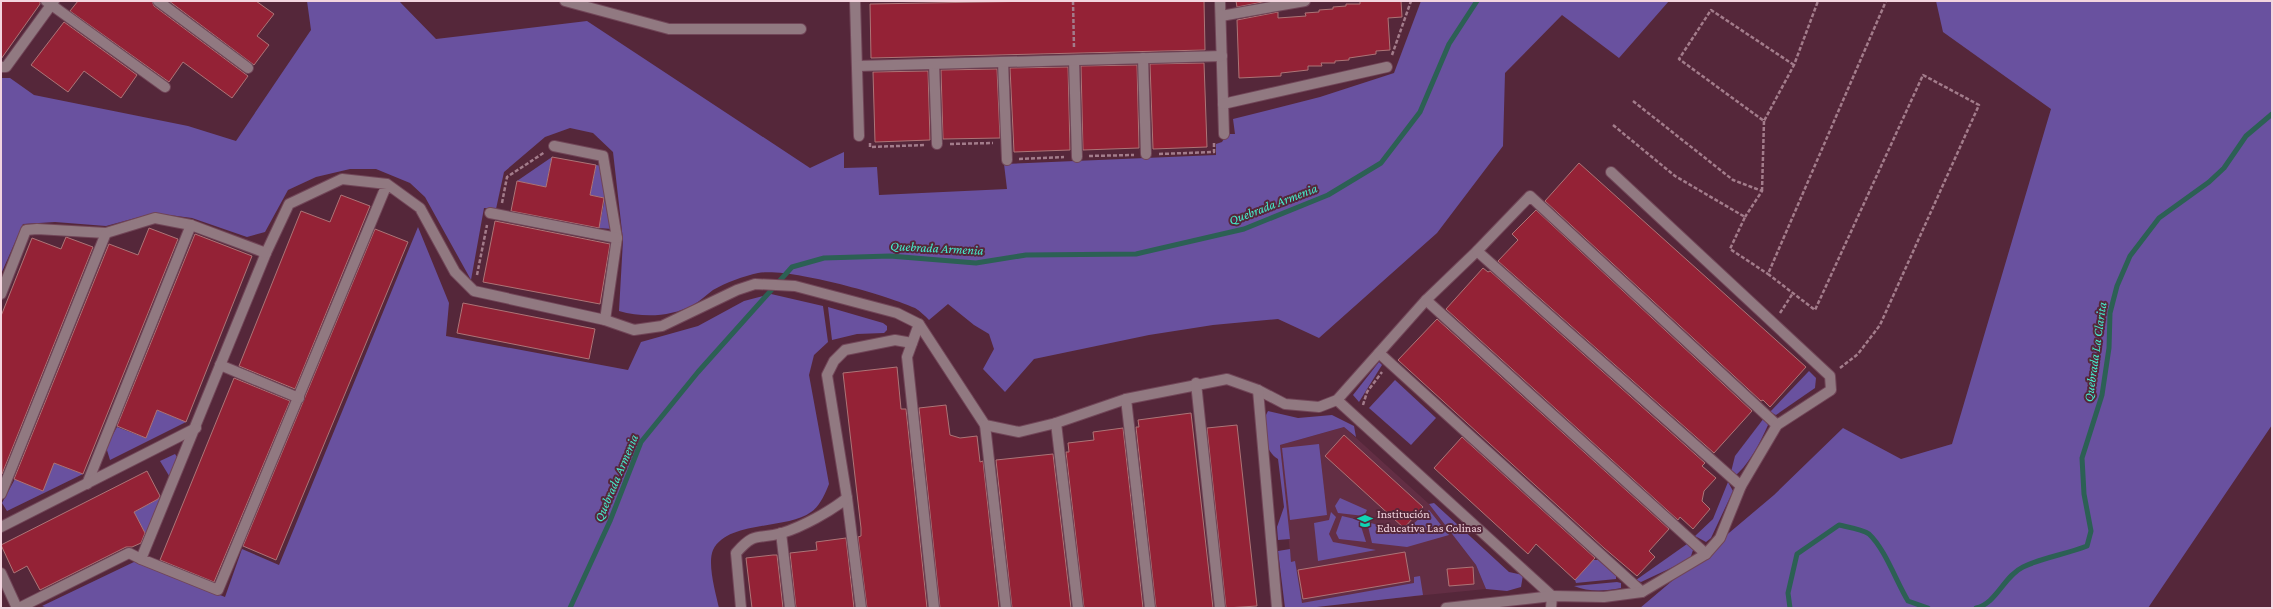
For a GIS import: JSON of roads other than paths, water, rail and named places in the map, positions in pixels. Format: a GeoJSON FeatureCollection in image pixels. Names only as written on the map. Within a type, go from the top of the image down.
{"type":"FeatureCollection","features":[{"type":"Feature","properties":{"kind":"street"},"geometry":{"type":"LineString","coordinates":[[158,1],[248,68]]}},
{"type":"Feature","properties":{"kind":"street"},"geometry":{"type":"LineString","coordinates":[[565,1],[669,30],[801,30]]}},
{"type":"Feature","properties":{"kind":"street"},"geometry":{"type":"LineString","coordinates":[[855,1],[859,136]]}},
{"type":"Feature","properties":{"kind":"street"},"geometry":{"type":"LineString","coordinates":[[1220,1],[1224,134]]}},
{"type":"Feature","properties":{"kind":"street"},"geometry":{"type":"LineString","coordinates":[[1221,16],[1305,1]]}},
{"type":"Feature","properties":{"kind":"street"},"geometry":{"type":"LineString","coordinates":[[1,67],[6,67],[50,2],[165,87]]}},
{"type":"Feature","properties":{"kind":"street"},"geometry":{"type":"LineString","coordinates":[[857,66],[1222,56]]}},
{"type":"Feature","properties":{"kind":"street"},"geometry":{"type":"LineString","coordinates":[[1143,58],[1146,154]]}},
{"type":"Feature","properties":{"kind":"street"},"geometry":{"type":"LineString","coordinates":[[1074,61],[1077,157]]}},
{"type":"Feature","properties":{"kind":"street"},"geometry":{"type":"LineString","coordinates":[[1003,62],[1007,160]]}},
{"type":"Feature","properties":{"kind":"street"},"geometry":{"type":"LineString","coordinates":[[934,64],[937,144]]}},
{"type":"Feature","properties":{"kind":"street"},"geometry":{"type":"LineString","coordinates":[[1223,104],[1387,67]]}},
{"type":"Feature","properties":{"kind":"street"},"geometry":{"type":"LineString","coordinates":[[554,146],[603,156],[617,238],[605,320]]}},
{"type":"Feature","properties":{"kind":"street"},"geometry":{"type":"LineString","coordinates":[[1446,608],[1552,596],[1604,597],[1642,592],[1706,554],[1720,538],[1741,486],[1777,425],[1831,390],[1830,376],[1611,172]]}},
{"type":"Feature","properties":{"kind":"street"},"geometry":{"type":"LineString","coordinates":[[141,559],[196,428],[266,253],[288,204],[342,180],[387,184],[420,208],[456,272],[474,291],[605,320],[634,330],[662,326],[737,290],[755,284],[795,286],[897,313],[919,324],[985,425],[1006,608]]}},
{"type":"Feature","properties":{"kind":"street"},"geometry":{"type":"LineString","coordinates":[[1,573],[24,607],[129,553],[218,590],[387,184]]}},
{"type":"Feature","properties":{"kind":"street"},"geometry":{"type":"LineString","coordinates":[[985,425],[1019,432],[1056,423],[1126,399],[1227,379],[1258,390],[1285,404],[1319,407],[1337,400],[1426,300],[1477,251],[1530,196],[1777,425]]}},
{"type":"Feature","properties":{"kind":"street"},"geometry":{"type":"LineString","coordinates":[[494,214],[617,238]]}},
{"type":"Feature","properties":{"kind":"street"},"geometry":{"type":"LineString","coordinates":[[1,294],[26,230],[37,229],[106,233],[155,218],[191,225],[266,253]]}},
{"type":"Feature","properties":{"kind":"street"},"geometry":{"type":"LineString","coordinates":[[87,484],[191,225]]}},
{"type":"Feature","properties":{"kind":"street"},"geometry":{"type":"LineString","coordinates":[[1,494],[106,233]]}},
{"type":"Feature","properties":{"kind":"street"},"geometry":{"type":"LineString","coordinates":[[1477,251],[1741,486]]}},
{"type":"Feature","properties":{"kind":"street"},"geometry":{"type":"LineString","coordinates":[[1426,300],[1706,554]]}},
{"type":"Feature","properties":{"kind":"street"},"geometry":{"type":"LineString","coordinates":[[919,324],[907,357],[934,608]]}},
{"type":"Feature","properties":{"kind":"street"},"geometry":{"type":"LineString","coordinates":[[861,608],[847,498],[827,374],[834,361],[845,350],[895,340],[912,343]]}},
{"type":"Feature","properties":{"kind":"street"},"geometry":{"type":"LineString","coordinates":[[1379,353],[1642,592]]}},
{"type":"Feature","properties":{"kind":"street"},"geometry":{"type":"LineString","coordinates":[[220,365],[299,398]]}},
{"type":"Feature","properties":{"kind":"street"},"geometry":{"type":"LineString","coordinates":[[1196,384],[1220,608]]}},
{"type":"Feature","properties":{"kind":"street"},"geometry":{"type":"LineString","coordinates":[[1258,390],[1277,608]]}},
{"type":"Feature","properties":{"kind":"street"},"geometry":{"type":"LineString","coordinates":[[1126,399],[1150,608]]}},
{"type":"Feature","properties":{"kind":"street"},"geometry":{"type":"LineString","coordinates":[[1337,400],[1552,596]]}},
{"type":"Feature","properties":{"kind":"street"},"geometry":{"type":"LineString","coordinates":[[1056,423],[1078,608]]}},
{"type":"Feature","properties":{"kind":"street"},"geometry":{"type":"LineString","coordinates":[[1,527],[196,428]]}},
{"type":"Feature","properties":{"kind":"street"},"geometry":{"type":"LineString","coordinates":[[741,608],[736,553],[744,543],[758,535],[781,533],[828,511],[847,498]]}},
{"type":"Feature","properties":{"kind":"street"},"geometry":{"type":"LineString","coordinates":[[781,533],[790,608]]}},
{"type":"Feature","properties":{"kind":"street"},"geometry":{"type":"LineString","coordinates":[[1551,608],[1552,596]]}},
{"type":"Feature","properties":{"kind":"waterway","name":"Quebrada Armenia"},"geometry":{"type":"LineString","coordinates":[[570,608],[610,521],[641,442],[698,372],[792,267],[824,258],[890,256],[976,263],[1026,255],[1136,254],[1244,229],[1328,195],[1381,163],[1420,112],[1449,44],[1477,1]]}},
{"type":"Feature","properties":{"kind":"waterway","name":"Quebrada La Clarita"},"geometry":{"type":"LineString","coordinates":[[1976,608],[1983,605],[1995,596],[2010,577],[2023,567],[2087,546],[2091,531],[2084,494],[2082,458],[2102,395],[2109,348],[2110,313],[2117,286],[2130,256],[2159,218],[2209,182],[2224,168],[2246,136],[2272,114]]}},
{"type":"Feature","properties":{"kind":"waterway","name":"Quebrada La Clarita"},"geometry":{"type":"LineString","coordinates":[[1790,608],[1788,593],[1797,554],[1839,525],[1859,529],[1869,534],[1880,548],[1908,601],[1928,608]]}},
{"type":"Feature","properties":{"kind":"place","name":"Institución Educativa Las Colinas"},"geometry":{"type":"Point","coordinates":[1365,521]}}]}
